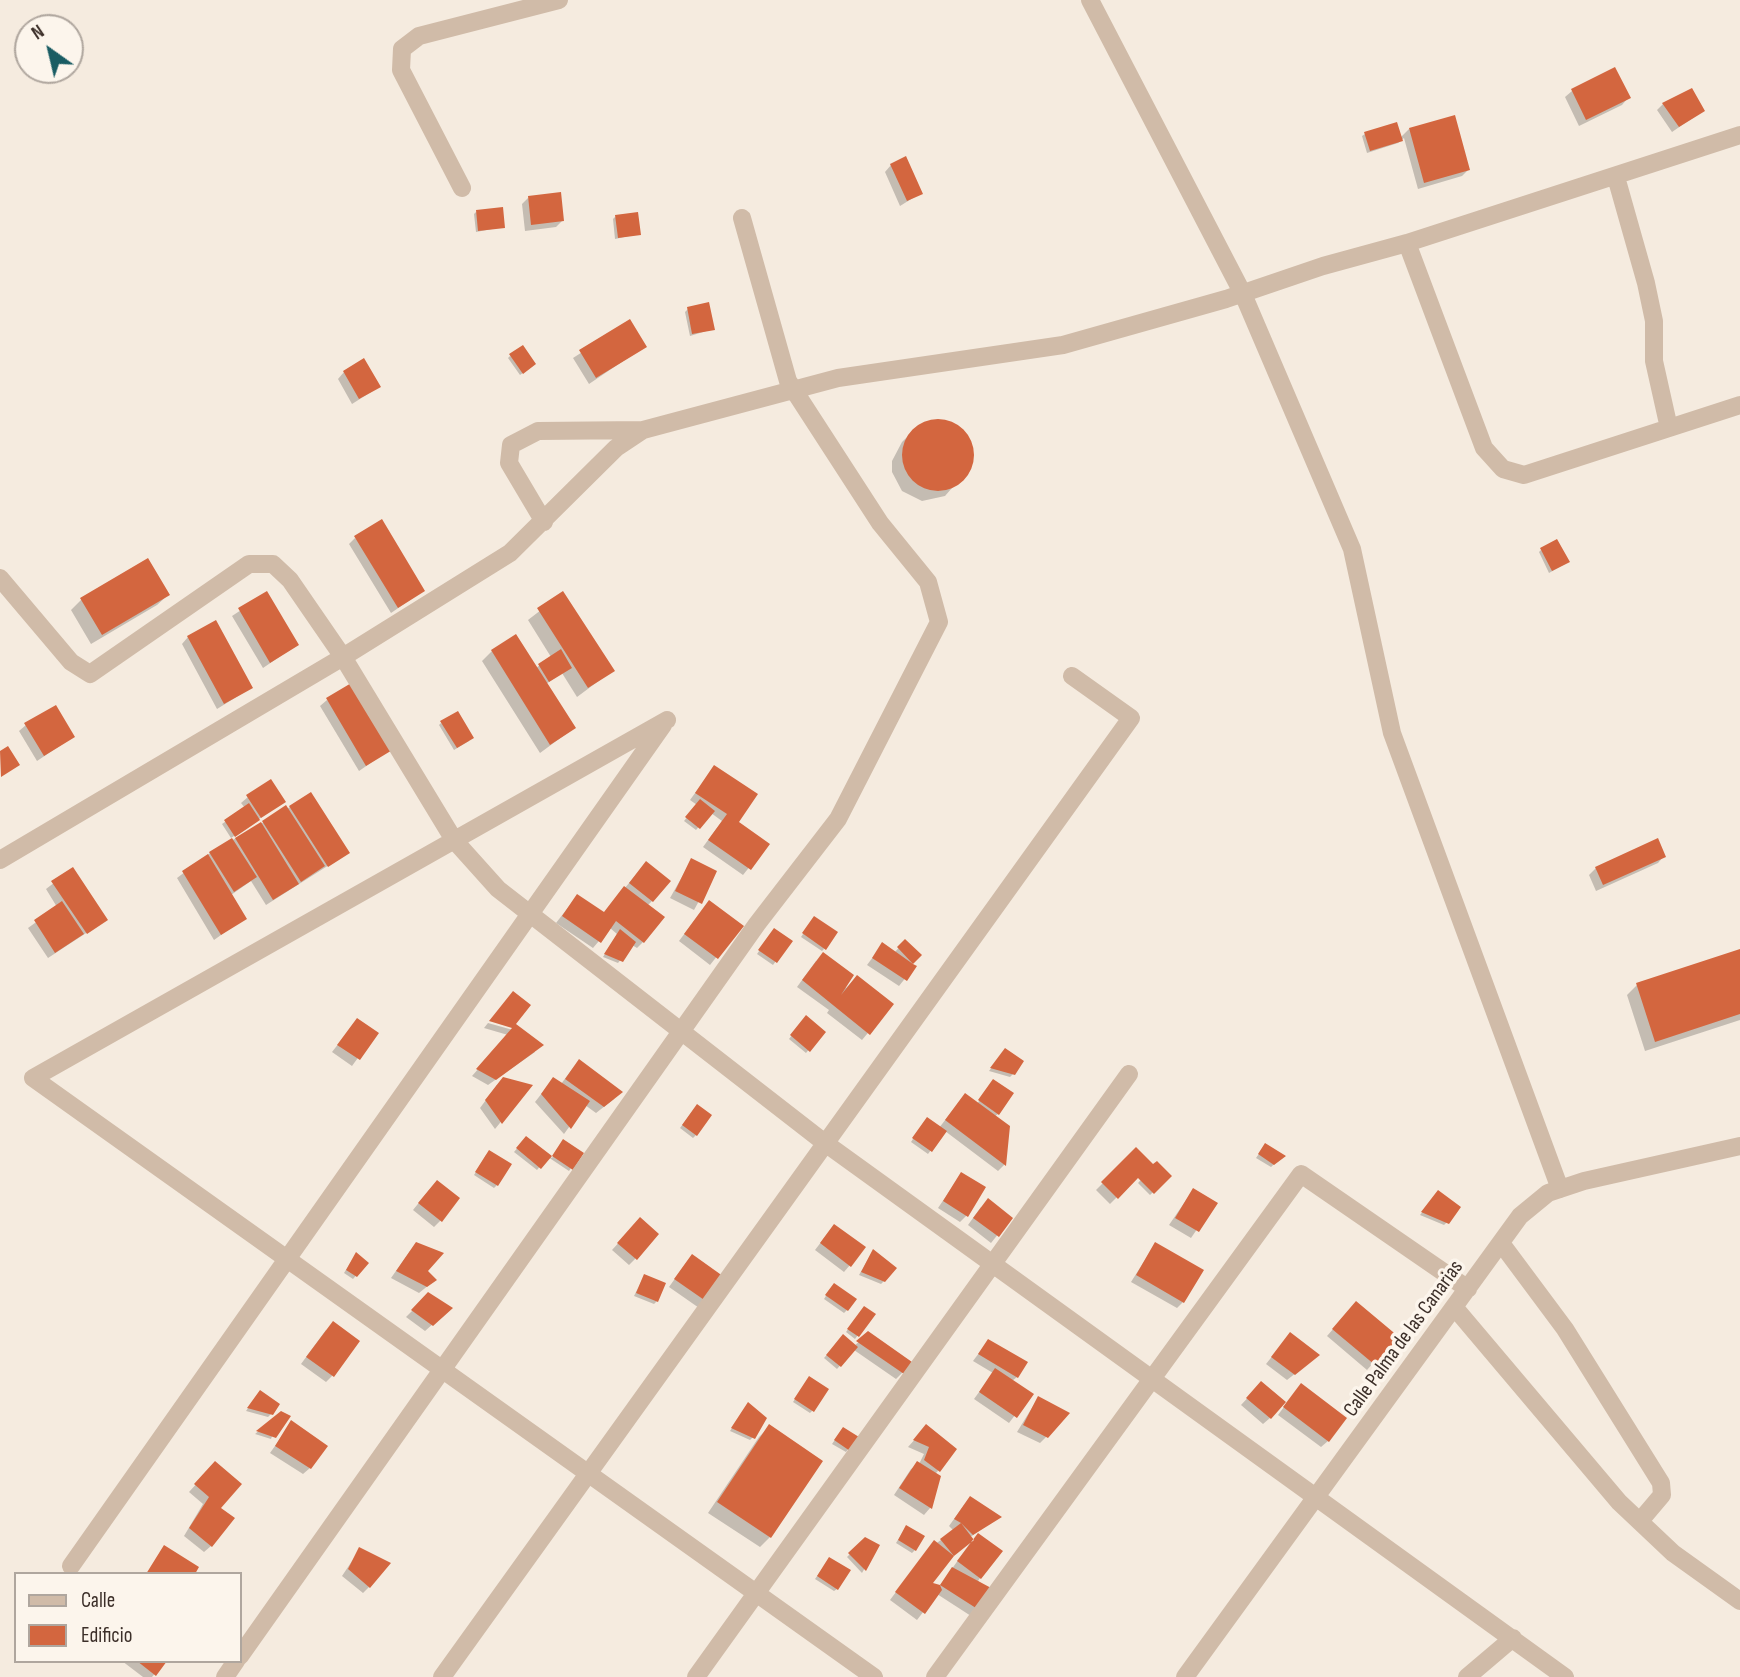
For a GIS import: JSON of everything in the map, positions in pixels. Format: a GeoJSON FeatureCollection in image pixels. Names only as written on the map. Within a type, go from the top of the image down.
{"type":"FeatureCollection","features":[{"type":"Feature","properties":{"kind":"street"},"geometry":{"type":"LineString","coordinates":[[462,188],[401,70],[402,49],[419,36],[559,0]]}},
{"type":"Feature","properties":{"kind":"street"},"geometry":{"type":"LineString","coordinates":[[1090,0],[1243,294],[1352,549],[1392,733],[1560,1189]]}},
{"type":"Feature","properties":{"kind":"street"},"geometry":{"type":"LineString","coordinates":[[544,522],[509,463],[511,446],[538,431],[643,430],[838,378],[1063,345],[1243,294],[1323,266],[1407,243],[1740,135]]}},
{"type":"Feature","properties":{"kind":"street"},"geometry":{"type":"LineString","coordinates":[[1616,177],[1646,283],[1654,321],[1654,360],[1669,428]]}},
{"type":"Feature","properties":{"kind":"street"},"geometry":{"type":"LineString","coordinates":[[242,1653],[757,924],[838,819],[939,622],[929,582],[880,523],[788,382],[743,218]]}},
{"type":"Feature","properties":{"kind":"street"},"geometry":{"type":"LineString","coordinates":[[1407,243],[1484,448],[1503,469],[1524,475],[1740,405]]}},
{"type":"Feature","properties":{"kind":"street"},"geometry":{"type":"LineString","coordinates":[[0,860],[343,657],[510,553],[616,449],[643,430]]}},
{"type":"Feature","properties":{"kind":"street"},"geometry":{"type":"LineString","coordinates":[[0,578],[71,662],[90,674],[249,564],[273,564],[290,580],[343,657],[454,840],[498,889],[825,1143],[1154,1377],[1315,1499],[1565,1677]]}},
{"type":"Feature","properties":{"kind":"street"},"geometry":{"type":"LineString","coordinates":[[442,1677],[1131,718],[1072,676]]}},
{"type":"Feature","properties":{"kind":"street"},"geometry":{"type":"LineString","coordinates":[[71,1566],[287,1259],[529,915],[667,720],[33,1078],[287,1259],[442,1369],[588,1474],[874,1677]]}},
{"type":"Feature","properties":{"kind":"street"},"geometry":{"type":"LineString","coordinates":[[696,1677],[1129,1074]]}},
{"type":"Feature","properties":{"kind":"street","name":"Calle Palma de las Canarias"},"geometry":{"type":"LineString","coordinates":[[1185,1677],[1520,1216],[1548,1193],[1584,1181],[1740,1146]]}},
{"type":"Feature","properties":{"kind":"street"},"geometry":{"type":"LineString","coordinates":[[935,1677],[1301,1174],[1468,1289]]}},
{"type":"Feature","properties":{"kind":"street"},"geometry":{"type":"LineString","coordinates":[[1501,1243],[1565,1329],[1661,1483],[1662,1495],[1640,1521]]}},
{"type":"Feature","properties":{"kind":"street"},"geometry":{"type":"LineString","coordinates":[[1455,1308],[1611,1493],[1674,1553],[1740,1601]]}},
{"type":"Feature","properties":{"kind":"street"},"geometry":{"type":"LineString","coordinates":[[1467,1677],[1513,1638]]}},
{"type":"Feature","properties":{"kind":"building"},"geometry":{"type":"Polygon","coordinates":[[[1615,67],[1631,98],[1586,120],[1571,89],[1615,67]]]}},
{"type":"Feature","properties":{"kind":"building"},"geometry":{"type":"Polygon","coordinates":[[[1692,88],[1705,111],[1679,127],[1662,103],[1692,88]]]}},
{"type":"Feature","properties":{"kind":"building"},"geometry":{"type":"Polygon","coordinates":[[[1455,115],[1470,170],[1424,183],[1409,128],[1455,115]]]}},
{"type":"Feature","properties":{"kind":"building"},"geometry":{"type":"Polygon","coordinates":[[[1397,122],[1403,141],[1370,151],[1364,132],[1397,122]]]}},
{"type":"Feature","properties":{"kind":"building"},"geometry":{"type":"Polygon","coordinates":[[[906,156],[923,194],[907,201],[890,164],[906,156]]]}},
{"type":"Feature","properties":{"kind":"building"},"geometry":{"type":"Polygon","coordinates":[[[561,192],[564,221],[531,225],[528,196],[561,192]]]}},
{"type":"Feature","properties":{"kind":"building"},"geometry":{"type":"Polygon","coordinates":[[[503,207],[505,228],[478,231],[476,210],[503,207]]]}},
{"type":"Feature","properties":{"kind":"building"},"geometry":{"type":"Polygon","coordinates":[[[638,212],[641,235],[618,238],[615,215],[638,212]]]}},
{"type":"Feature","properties":{"kind":"building"},"geometry":{"type":"Polygon","coordinates":[[[709,302],[715,330],[692,334],[687,307],[709,302]]]}},
{"type":"Feature","properties":{"kind":"building"},"geometry":{"type":"Polygon","coordinates":[[[630,319],[647,347],[596,378],[579,350],[630,319]]]}},
{"type":"Feature","properties":{"kind":"building"},"geometry":{"type":"Polygon","coordinates":[[[523,345],[536,364],[523,374],[509,354],[523,345]]]}},
{"type":"Feature","properties":{"kind":"building"},"geometry":{"type":"Polygon","coordinates":[[[364,358],[381,387],[359,399],[343,371],[364,358]]]}},
{"type":"Feature","properties":{"kind":"building"},"geometry":{"type":"Polygon","coordinates":[[[931,419],[945,419],[964,429],[974,448],[974,462],[964,481],[945,491],[931,491],[912,481],[902,462],[902,448],[912,429],[931,419]]]}},
{"type":"Feature","properties":{"kind":"building"},"geometry":{"type":"Polygon","coordinates":[[[382,519],[425,591],[398,608],[354,536],[382,519]]]}},
{"type":"Feature","properties":{"kind":"building"},"geometry":{"type":"Polygon","coordinates":[[[1557,539],[1570,562],[1552,571],[1540,548],[1557,539]]]}},
{"type":"Feature","properties":{"kind":"building"},"geometry":{"type":"Polygon","coordinates":[[[148,558],[170,595],[102,635],[80,598],[148,558]]]}},
{"type":"Feature","properties":{"kind":"building"},"geometry":{"type":"Polygon","coordinates":[[[267,591],[299,645],[270,663],[238,608],[267,591]]]}},
{"type":"Feature","properties":{"kind":"building"},"geometry":{"type":"Polygon","coordinates":[[[563,591],[615,671],[588,688],[537,608],[563,591]]]}},
{"type":"Feature","properties":{"kind":"building"},"geometry":{"type":"Polygon","coordinates":[[[216,620],[253,688],[224,704],[187,636],[216,620]]]}},
{"type":"Feature","properties":{"kind":"building"},"geometry":{"type":"Polygon","coordinates":[[[516,634],[576,728],[550,745],[491,650],[516,634]]]}},
{"type":"Feature","properties":{"kind":"building"},"geometry":{"type":"Polygon","coordinates":[[[561,649],[572,668],[549,682],[538,664],[561,649]]]}},
{"type":"Feature","properties":{"kind":"building"},"geometry":{"type":"Polygon","coordinates":[[[353,682],[394,749],[366,766],[326,698],[353,682]]]}},
{"type":"Feature","properties":{"kind":"building"},"geometry":{"type":"Polygon","coordinates":[[[56,705],[75,737],[44,756],[24,723],[56,705]]]}},
{"type":"Feature","properties":{"kind":"building"},"geometry":{"type":"Polygon","coordinates":[[[458,711],[474,738],[457,748],[440,721],[458,711]]]}},
{"type":"Feature","properties":{"kind":"building"},"geometry":{"type":"Polygon","coordinates":[[[8,746],[20,765],[1,777],[0,751],[8,746]]]}},
{"type":"Feature","properties":{"kind":"building"},"geometry":{"type":"Polygon","coordinates":[[[714,765],[758,794],[739,822],[770,844],[751,870],[708,840],[727,814],[695,793],[714,765]]]}},
{"type":"Feature","properties":{"kind":"building"},"geometry":{"type":"Polygon","coordinates":[[[271,779],[286,802],[261,818],[246,795],[271,779]]]}},
{"type":"Feature","properties":{"kind":"building"},"geometry":{"type":"Polygon","coordinates":[[[311,792],[350,853],[328,867],[289,806],[311,792]]]}},
{"type":"Feature","properties":{"kind":"building"},"geometry":{"type":"Polygon","coordinates":[[[700,799],[715,811],[700,829],[685,817],[700,799]]]}},
{"type":"Feature","properties":{"kind":"building"},"geometry":{"type":"Polygon","coordinates":[[[249,803],[260,820],[235,837],[224,820],[249,803]]]}},
{"type":"Feature","properties":{"kind":"building"},"geometry":{"type":"Polygon","coordinates":[[[286,805],[325,866],[301,882],[262,821],[286,805]]]}},
{"type":"Feature","properties":{"kind":"building"},"geometry":{"type":"Polygon","coordinates":[[[261,822],[299,884],[273,900],[235,838],[261,822]]]}},
{"type":"Feature","properties":{"kind":"building"},"geometry":{"type":"Polygon","coordinates":[[[232,838],[257,877],[234,892],[209,852],[232,838]]]}},
{"type":"Feature","properties":{"kind":"building"},"geometry":{"type":"Polygon","coordinates":[[[1658,838],[1666,857],[1603,885],[1595,867],[1658,838]]]}},
{"type":"Feature","properties":{"kind":"building"},"geometry":{"type":"Polygon","coordinates":[[[208,854],[247,919],[221,935],[182,871],[208,854]]]}},
{"type":"Feature","properties":{"kind":"building"},"geometry":{"type":"Polygon","coordinates":[[[691,858],[717,871],[702,904],[675,891],[691,858]]]}},
{"type":"Feature","properties":{"kind":"building"},"geometry":{"type":"Polygon","coordinates":[[[646,861],[671,881],[653,902],[629,883],[646,861]]]}},
{"type":"Feature","properties":{"kind":"building"},"geometry":{"type":"Polygon","coordinates":[[[73,867],[108,920],[87,934],[51,881],[73,867]]]}},
{"type":"Feature","properties":{"kind":"building"},"geometry":{"type":"Polygon","coordinates":[[[624,886],[665,917],[644,943],[616,921],[601,943],[562,916],[577,894],[604,912],[624,886]]]}},
{"type":"Feature","properties":{"kind":"building"},"geometry":{"type":"Polygon","coordinates":[[[709,900],[744,926],[718,959],[684,934],[709,900]]]}},
{"type":"Feature","properties":{"kind":"building"},"geometry":{"type":"Polygon","coordinates":[[[62,901],[84,934],[55,953],[34,920],[62,901]]]}},
{"type":"Feature","properties":{"kind":"building"},"geometry":{"type":"Polygon","coordinates":[[[814,916],[838,932],[826,950],[802,933],[814,916]]]}},
{"type":"Feature","properties":{"kind":"building"},"geometry":{"type":"Polygon","coordinates":[[[774,928],[793,941],[777,963],[758,950],[774,928]]]}},
{"type":"Feature","properties":{"kind":"building"},"geometry":{"type":"Polygon","coordinates":[[[620,929],[636,942],[623,962],[604,954],[620,929]]]}},
{"type":"Feature","properties":{"kind":"building"},"geometry":{"type":"Polygon","coordinates":[[[905,939],[922,955],[913,964],[897,947],[905,939]]]}},
{"type":"Feature","properties":{"kind":"building"},"geometry":{"type":"Polygon","coordinates":[[[882,942],[917,966],[907,981],[872,958],[882,942]]]}},
{"type":"Feature","properties":{"kind":"building"},"geometry":{"type":"Polygon","coordinates":[[[1740,949],[1740,1014],[1655,1042],[1636,983],[1740,949]]]}},
{"type":"Feature","properties":{"kind":"building"},"geometry":{"type":"Polygon","coordinates":[[[823,952],[854,975],[841,995],[857,975],[894,1004],[870,1035],[802,980],[823,952]]]}},
{"type":"Feature","properties":{"kind":"building"},"geometry":{"type":"Polygon","coordinates":[[[513,991],[531,1005],[516,1024],[544,1045],[496,1080],[476,1069],[512,1028],[489,1021],[513,991]]]}},
{"type":"Feature","properties":{"kind":"building"},"geometry":{"type":"Polygon","coordinates":[[[806,1015],[826,1032],[810,1052],[790,1035],[806,1015]]]}},
{"type":"Feature","properties":{"kind":"building"},"geometry":{"type":"Polygon","coordinates":[[[357,1018],[379,1033],[360,1060],[337,1045],[357,1018]]]}},
{"type":"Feature","properties":{"kind":"building"},"geometry":{"type":"Polygon","coordinates":[[[1005,1048],[1024,1061],[1015,1075],[990,1068],[1005,1048]]]}},
{"type":"Feature","properties":{"kind":"building"},"geometry":{"type":"Polygon","coordinates":[[[579,1059],[623,1092],[604,1107],[565,1079],[579,1059]]]}},
{"type":"Feature","properties":{"kind":"building"},"geometry":{"type":"Polygon","coordinates":[[[503,1077],[533,1085],[502,1124],[485,1100],[503,1077]]]}},
{"type":"Feature","properties":{"kind":"building"},"geometry":{"type":"Polygon","coordinates":[[[553,1077],[590,1101],[571,1129],[541,1094],[553,1077]]]}},
{"type":"Feature","properties":{"kind":"building"},"geometry":{"type":"Polygon","coordinates":[[[993,1079],[1014,1093],[999,1115],[978,1100],[993,1079]]]}},
{"type":"Feature","properties":{"kind":"building"},"geometry":{"type":"Polygon","coordinates":[[[965,1093],[1010,1126],[1006,1166],[945,1120],[965,1093]]]}},
{"type":"Feature","properties":{"kind":"building"},"geometry":{"type":"Polygon","coordinates":[[[697,1104],[712,1115],[697,1136],[682,1125],[697,1104]]]}},
{"type":"Feature","properties":{"kind":"building"},"geometry":{"type":"Polygon","coordinates":[[[927,1117],[947,1131],[932,1152],[912,1138],[927,1117]]]}},
{"type":"Feature","properties":{"kind":"building"},"geometry":{"type":"Polygon","coordinates":[[[526,1136],[552,1156],[541,1169],[516,1148],[526,1136]]]}},
{"type":"Feature","properties":{"kind":"building"},"geometry":{"type":"Polygon","coordinates":[[[563,1139],[584,1153],[573,1170],[552,1156],[563,1139]]]}},
{"type":"Feature","properties":{"kind":"building"},"geometry":{"type":"Polygon","coordinates":[[[1265,1143],[1286,1156],[1274,1165],[1258,1154],[1265,1143]]]}},
{"type":"Feature","properties":{"kind":"building"},"geometry":{"type":"Polygon","coordinates":[[[1136,1147],[1153,1164],[1157,1161],[1172,1176],[1154,1194],[1138,1178],[1118,1199],[1101,1182],[1136,1147]]]}},
{"type":"Feature","properties":{"kind":"building"},"geometry":{"type":"Polygon","coordinates":[[[489,1150],[512,1164],[498,1186],[475,1172],[489,1150]]]}},
{"type":"Feature","properties":{"kind":"building"},"geometry":{"type":"Polygon","coordinates":[[[961,1172],[986,1187],[968,1217],[943,1201],[961,1172]]]}},
{"type":"Feature","properties":{"kind":"building"},"geometry":{"type":"Polygon","coordinates":[[[437,1180],[460,1198],[442,1222],[418,1203],[437,1180]]]}},
{"type":"Feature","properties":{"kind":"building"},"geometry":{"type":"Polygon","coordinates":[[[1193,1188],[1218,1203],[1199,1232],[1175,1218],[1193,1188]]]}},
{"type":"Feature","properties":{"kind":"building"},"geometry":{"type":"Polygon","coordinates":[[[1438,1190],[1461,1207],[1449,1224],[1421,1212],[1438,1190]]]}},
{"type":"Feature","properties":{"kind":"building"},"geometry":{"type":"Polygon","coordinates":[[[988,1198],[1013,1218],[999,1237],[973,1218],[988,1198]]]}},
{"type":"Feature","properties":{"kind":"building"},"geometry":{"type":"Polygon","coordinates":[[[640,1217],[659,1234],[637,1260],[617,1243],[640,1217]]]}},
{"type":"Feature","properties":{"kind":"building"},"geometry":{"type":"Polygon","coordinates":[[[834,1224],[866,1247],[851,1267],[820,1243],[834,1224]]]}},
{"type":"Feature","properties":{"kind":"building"},"geometry":{"type":"Polygon","coordinates":[[[416,1242],[444,1253],[428,1271],[437,1280],[427,1287],[396,1271],[416,1242]]]}},
{"type":"Feature","properties":{"kind":"building"},"geometry":{"type":"Polygon","coordinates":[[[1155,1242],[1204,1270],[1184,1303],[1136,1275],[1155,1242]]]}},
{"type":"Feature","properties":{"kind":"building"},"geometry":{"type":"Polygon","coordinates":[[[873,1249],[897,1268],[885,1282],[861,1272],[873,1249]]]}},
{"type":"Feature","properties":{"kind":"building"},"geometry":{"type":"Polygon","coordinates":[[[356,1252],[369,1263],[357,1277],[346,1270],[356,1252]]]}},
{"type":"Feature","properties":{"kind":"building"},"geometry":{"type":"Polygon","coordinates":[[[692,1254],[727,1279],[710,1304],[674,1279],[692,1254]]]}},
{"type":"Feature","properties":{"kind":"building"},"geometry":{"type":"Polygon","coordinates":[[[644,1274],[666,1283],[658,1302],[636,1293],[644,1274]]]}},
{"type":"Feature","properties":{"kind":"building"},"geometry":{"type":"Polygon","coordinates":[[[834,1283],[857,1299],[848,1311],[825,1295],[834,1283]]]}},
{"type":"Feature","properties":{"kind":"building"},"geometry":{"type":"Polygon","coordinates":[[[428,1292],[453,1308],[433,1326],[411,1310],[428,1292]]]}},
{"type":"Feature","properties":{"kind":"building"},"geometry":{"type":"Polygon","coordinates":[[[1356,1301],[1399,1337],[1375,1365],[1332,1329],[1356,1301]]]}},
{"type":"Feature","properties":{"kind":"building"},"geometry":{"type":"Polygon","coordinates":[[[864,1306],[876,1314],[859,1337],[847,1329],[864,1306]]]}},
{"type":"Feature","properties":{"kind":"building"},"geometry":{"type":"Polygon","coordinates":[[[333,1321],[360,1341],[334,1377],[306,1357],[333,1321]]]}},
{"type":"Feature","properties":{"kind":"building"},"geometry":{"type":"Polygon","coordinates":[[[868,1331],[912,1362],[904,1374],[856,1341],[868,1331]]]}},
{"type":"Feature","properties":{"kind":"building"},"geometry":{"type":"Polygon","coordinates":[[[1290,1332],[1320,1355],[1295,1375],[1271,1357],[1290,1332]]]}},
{"type":"Feature","properties":{"kind":"building"},"geometry":{"type":"Polygon","coordinates":[[[843,1334],[858,1347],[841,1367],[826,1355],[843,1334]]]}},
{"type":"Feature","properties":{"kind":"building"},"geometry":{"type":"Polygon","coordinates":[[[988,1339],[1028,1362],[1018,1378],[978,1354],[988,1339]]]}},
{"type":"Feature","properties":{"kind":"building"},"geometry":{"type":"Polygon","coordinates":[[[995,1368],[1034,1394],[1017,1418],[979,1392],[995,1368]]]}},
{"type":"Feature","properties":{"kind":"building"},"geometry":{"type":"Polygon","coordinates":[[[809,1376],[829,1389],[814,1412],[794,1399],[809,1376]]]}},
{"type":"Feature","properties":{"kind":"building"},"geometry":{"type":"Polygon","coordinates":[[[1261,1381],[1286,1402],[1271,1419],[1246,1398],[1261,1381]]]}},
{"type":"Feature","properties":{"kind":"building"},"geometry":{"type":"Polygon","coordinates":[[[1301,1383],[1347,1418],[1329,1442],[1283,1407],[1301,1383]]]}},
{"type":"Feature","properties":{"kind":"building"},"geometry":{"type":"Polygon","coordinates":[[[260,1390],[280,1404],[273,1415],[247,1408],[260,1390]]]}},
{"type":"Feature","properties":{"kind":"building"},"geometry":{"type":"Polygon","coordinates":[[[1038,1396],[1070,1413],[1048,1438],[1023,1425],[1038,1396]]]}},
{"type":"Feature","properties":{"kind":"building"},"geometry":{"type":"Polygon","coordinates":[[[748,1402],[767,1418],[755,1439],[731,1428],[748,1402]]]}},
{"type":"Feature","properties":{"kind":"building"},"geometry":{"type":"Polygon","coordinates":[[[281,1411],[291,1416],[276,1438],[256,1431],[281,1411]]]}},
{"type":"Feature","properties":{"kind":"building"},"geometry":{"type":"Polygon","coordinates":[[[291,1420],[328,1446],[311,1469],[275,1446],[291,1420]]]}},
{"type":"Feature","properties":{"kind":"building"},"geometry":{"type":"Polygon","coordinates":[[[769,1424],[823,1461],[771,1538],[717,1502],[769,1424]]]}},
{"type":"Feature","properties":{"kind":"building"},"geometry":{"type":"Polygon","coordinates":[[[926,1424],[957,1449],[940,1472],[924,1460],[929,1447],[913,1440],[926,1424]]]}},
{"type":"Feature","properties":{"kind":"building"},"geometry":{"type":"Polygon","coordinates":[[[843,1427],[859,1437],[850,1451],[834,1440],[843,1427]]]}},
{"type":"Feature","properties":{"kind":"building"},"geometry":{"type":"Polygon","coordinates":[[[215,1461],[242,1484],[221,1508],[235,1518],[212,1547],[189,1528],[209,1497],[194,1484],[215,1461]]]}},
{"type":"Feature","properties":{"kind":"building"},"geometry":{"type":"Polygon","coordinates":[[[917,1461],[941,1476],[932,1509],[899,1488],[917,1461]]]}},
{"type":"Feature","properties":{"kind":"building"},"geometry":{"type":"Polygon","coordinates":[[[970,1496],[1002,1517],[973,1535],[954,1519],[970,1496]]]}},
{"type":"Feature","properties":{"kind":"building"},"geometry":{"type":"Polygon","coordinates":[[[961,1523],[974,1540],[954,1556],[940,1539],[961,1523]]]}},
{"type":"Feature","properties":{"kind":"building"},"geometry":{"type":"Polygon","coordinates":[[[906,1525],[925,1536],[916,1551],[898,1540],[906,1525]]]}},
{"type":"Feature","properties":{"kind":"building"},"geometry":{"type":"Polygon","coordinates":[[[978,1533],[1003,1551],[981,1579],[957,1561],[978,1533]]]}},
{"type":"Feature","properties":{"kind":"building"},"geometry":{"type":"Polygon","coordinates":[[[865,1537],[880,1545],[866,1571],[848,1553],[865,1537]]]}},
{"type":"Feature","properties":{"kind":"building"},"geometry":{"type":"Polygon","coordinates":[[[934,1540],[954,1556],[933,1583],[940,1585],[942,1590],[925,1614],[895,1592],[934,1540]]]}},
{"type":"Feature","properties":{"kind":"building"},"geometry":{"type":"Polygon","coordinates":[[[164,1545],[199,1567],[196,1572],[147,1572],[164,1545]]]}},
{"type":"Feature","properties":{"kind":"building"},"geometry":{"type":"Polygon","coordinates":[[[359,1547],[391,1563],[370,1588],[348,1569],[359,1547]]]}},
{"type":"Feature","properties":{"kind":"building"},"geometry":{"type":"Polygon","coordinates":[[[829,1557],[851,1570],[838,1590],[817,1576],[829,1557]]]}},
{"type":"Feature","properties":{"kind":"building"},"geometry":{"type":"Polygon","coordinates":[[[952,1567],[993,1589],[979,1610],[940,1585],[952,1567]]]}},
{"type":"Feature","properties":{"kind":"building"},"geometry":{"type":"Polygon","coordinates":[[[140,1663],[166,1663],[156,1676],[140,1663]]]}}]}
